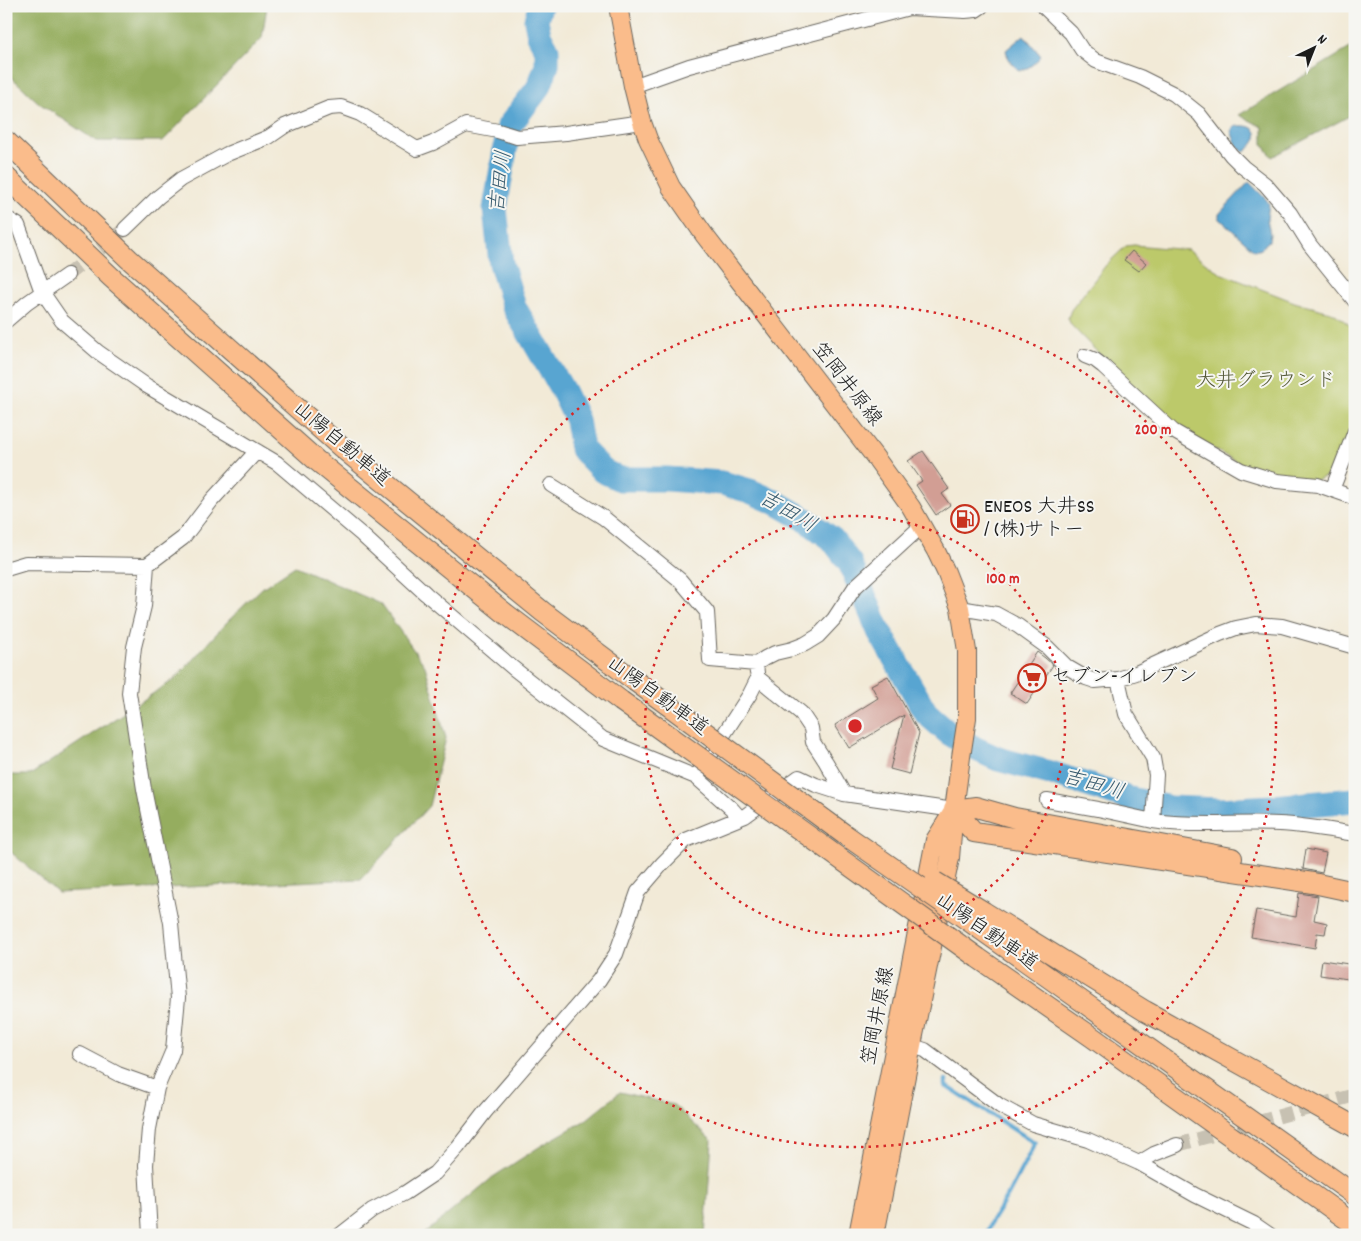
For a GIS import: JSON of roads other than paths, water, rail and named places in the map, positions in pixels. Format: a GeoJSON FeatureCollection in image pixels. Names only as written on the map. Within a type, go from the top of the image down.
{"type":"FeatureCollection","features":[{"type":"Feature","properties":{"kind":"highway","name":"山陽自動車道"},"geometry":{"type":"LineString","coordinates":[[6,141],[129,259],[341,447],[544,612],[762,773],[980,919],[1355,1195]]}},
{"type":"Feature","properties":{"kind":"highway","name":"山陽自動車道"},"geometry":{"type":"LineString","coordinates":[[6,176],[111,277],[316,460],[506,614],[621,700],[978,958],[1355,1226]]}},
{"type":"Feature","properties":{"kind":"highway"},"geometry":{"type":"LineString","coordinates":[[954,810],[976,807],[1015,818],[1255,862],[1355,878]]}},
{"type":"Feature","properties":{"kind":"highway"},"geometry":{"type":"LineString","coordinates":[[954,810],[974,832],[1313,883],[1355,892]]}},
{"type":"Feature","properties":{"kind":"highway"},"geometry":{"type":"LineString","coordinates":[[980,919],[1355,1127]]}},
{"type":"Feature","properties":{"kind":"main road","name":"笠岡井原線"},"geometry":{"type":"LineString","coordinates":[[618,6],[633,86],[642,122],[648,139],[672,187],[705,236],[889,475],[924,528],[946,572],[960,608],[967,650],[967,718],[954,810],[935,840],[875,1235]]}},
{"type":"Feature","properties":{"kind":"main road","name":"笠岡井原線"},"geometry":{"type":"LineString","coordinates":[[858,1235],[903,1043]]}},
{"type":"Feature","properties":{"kind":"street"},"geometry":{"type":"LineString","coordinates":[[633,86],[689,66],[909,8],[965,12],[976,10],[982,6]]}},
{"type":"Feature","properties":{"kind":"street"},"geometry":{"type":"LineString","coordinates":[[1043,6],[1071,33],[1082,50],[1096,61],[1140,77],[1174,94],[1199,114],[1231,155],[1265,184],[1290,213],[1310,245],[1355,301]]}},
{"type":"Feature","properties":{"kind":"street"},"geometry":{"type":"LineString","coordinates":[[125,229],[158,197],[181,180],[227,154],[270,137],[285,126],[329,108],[342,107],[360,114],[417,149],[434,143],[466,125],[517,137],[566,133],[642,122]]}},
{"type":"Feature","properties":{"kind":"street"},"geometry":{"type":"LineString","coordinates":[[6,218],[18,225],[42,292],[62,321],[98,352],[147,386],[277,462],[426,594],[506,662],[602,739],[696,777],[740,818]]}},
{"type":"Feature","properties":{"kind":"street"},"geometry":{"type":"LineString","coordinates":[[6,321],[27,303],[67,275]]}},
{"type":"Feature","properties":{"kind":"street"},"geometry":{"type":"LineString","coordinates":[[1085,356],[1103,366],[1173,431],[1241,470],[1277,481],[1318,485],[1355,498]]}},
{"type":"Feature","properties":{"kind":"street"},"geometry":{"type":"LineString","coordinates":[[1332,490],[1355,431]]}},
{"type":"Feature","properties":{"kind":"street"},"geometry":{"type":"LineString","coordinates":[[6,569],[26,563],[147,565],[183,538],[212,500],[257,451]]}},
{"type":"Feature","properties":{"kind":"street"},"geometry":{"type":"LineString","coordinates":[[551,485],[604,518],[680,580],[707,612],[710,660],[757,671],[801,713],[811,728],[813,742],[844,794]]}},
{"type":"Feature","properties":{"kind":"street"},"geometry":{"type":"LineString","coordinates":[[696,777],[750,694],[757,671],[765,658],[805,644],[818,636],[834,619],[855,587],[915,532],[924,528]]}},
{"type":"Feature","properties":{"kind":"street"},"geometry":{"type":"LineString","coordinates":[[147,565],[144,606],[134,647],[129,693],[144,789],[171,923],[178,998],[173,1050],[157,1088],[150,1129],[146,1165],[150,1235]]}},
{"type":"Feature","properties":{"kind":"street"},"geometry":{"type":"LineString","coordinates":[[960,608],[996,614],[1018,626],[1047,647],[1067,667],[1095,681],[1118,679],[1136,673],[1220,634],[1256,624],[1282,626],[1355,647]]}},
{"type":"Feature","properties":{"kind":"street"},"geometry":{"type":"LineString","coordinates":[[1118,679],[1126,714],[1152,758],[1156,774],[1153,819]]}},
{"type":"Feature","properties":{"kind":"street"},"geometry":{"type":"LineString","coordinates":[[340,1235],[372,1210],[405,1193],[435,1173],[458,1147],[491,1105],[598,980],[616,954],[638,892],[686,840],[745,816],[799,777],[844,794],[954,810]]}},
{"type":"Feature","properties":{"kind":"street"},"geometry":{"type":"LineString","coordinates":[[1047,800],[1176,824],[1279,824],[1307,826],[1355,834]]}},
{"type":"Feature","properties":{"kind":"street"},"geometry":{"type":"LineString","coordinates":[[903,1043],[925,1050],[1000,1106],[1033,1124],[1088,1140],[1139,1163],[1195,1195],[1254,1224],[1270,1235]]}},
{"type":"Feature","properties":{"kind":"street"},"geometry":{"type":"LineString","coordinates":[[80,1054],[118,1074],[157,1088]]}},
{"type":"Feature","properties":{"kind":"street"},"geometry":{"type":"LineString","coordinates":[[1139,1163],[1154,1154],[1177,1145]]}},
{"type":"Feature","properties":{"kind":"water"},"geometry":{"type":"Polygon","coordinates":[[[1024,35],[1041,56],[1032,65],[1019,71],[1008,58],[1006,50],[1024,35]]]}},
{"type":"Feature","properties":{"kind":"water"},"geometry":{"type":"Polygon","coordinates":[[[1235,126],[1250,127],[1255,131],[1255,141],[1244,152],[1237,145],[1231,131],[1235,126]]]}},
{"type":"Feature","properties":{"kind":"water"},"geometry":{"type":"Polygon","coordinates":[[[1249,182],[1269,204],[1267,219],[1270,234],[1269,241],[1259,250],[1254,250],[1219,218],[1219,214],[1249,182]]]}},
{"type":"Feature","properties":{"kind":"waterway","name":"吉田川"},"geometry":{"type":"LineString","coordinates":[[540,6],[536,20],[539,35],[547,50],[547,65],[539,87],[509,126],[495,209],[501,263],[514,307],[563,391],[577,420],[582,449],[603,471],[620,479],[667,479],[722,483],[750,491],[775,502],[803,518],[832,539],[850,563],[879,631],[926,713],[949,733],[974,748],[998,759],[1054,774],[1130,799],[1169,808],[1219,810],[1355,800]]}},
{"type":"Feature","properties":{"kind":"waterway"},"geometry":{"type":"LineString","coordinates":[[946,1080],[946,1086],[1035,1143],[1008,1195],[991,1222],[986,1235]]}},
{"type":"Feature","properties":{"kind":"tunnel"},"geometry":{"type":"LineString","coordinates":[[67,275],[125,229]]}},
{"type":"Feature","properties":{"kind":"tunnel"},"geometry":{"type":"LineString","coordinates":[[1177,1145],[1355,1095]]}},
{"type":"Feature","properties":{"kind":"place","name":"ENEOS 大井SS / (株)サトー"},"geometry":{"type":"Point","coordinates":[965,519]}},
{"type":"Feature","properties":{"kind":"place","name":"セブン-イレブン"},"geometry":{"type":"Point","coordinates":[1032,678]}},
{"type":"Feature","properties":{"kind":"park label","name":"大井グラウンド"},"geometry":{"type":"Point","coordinates":[1266,382]}}]}
